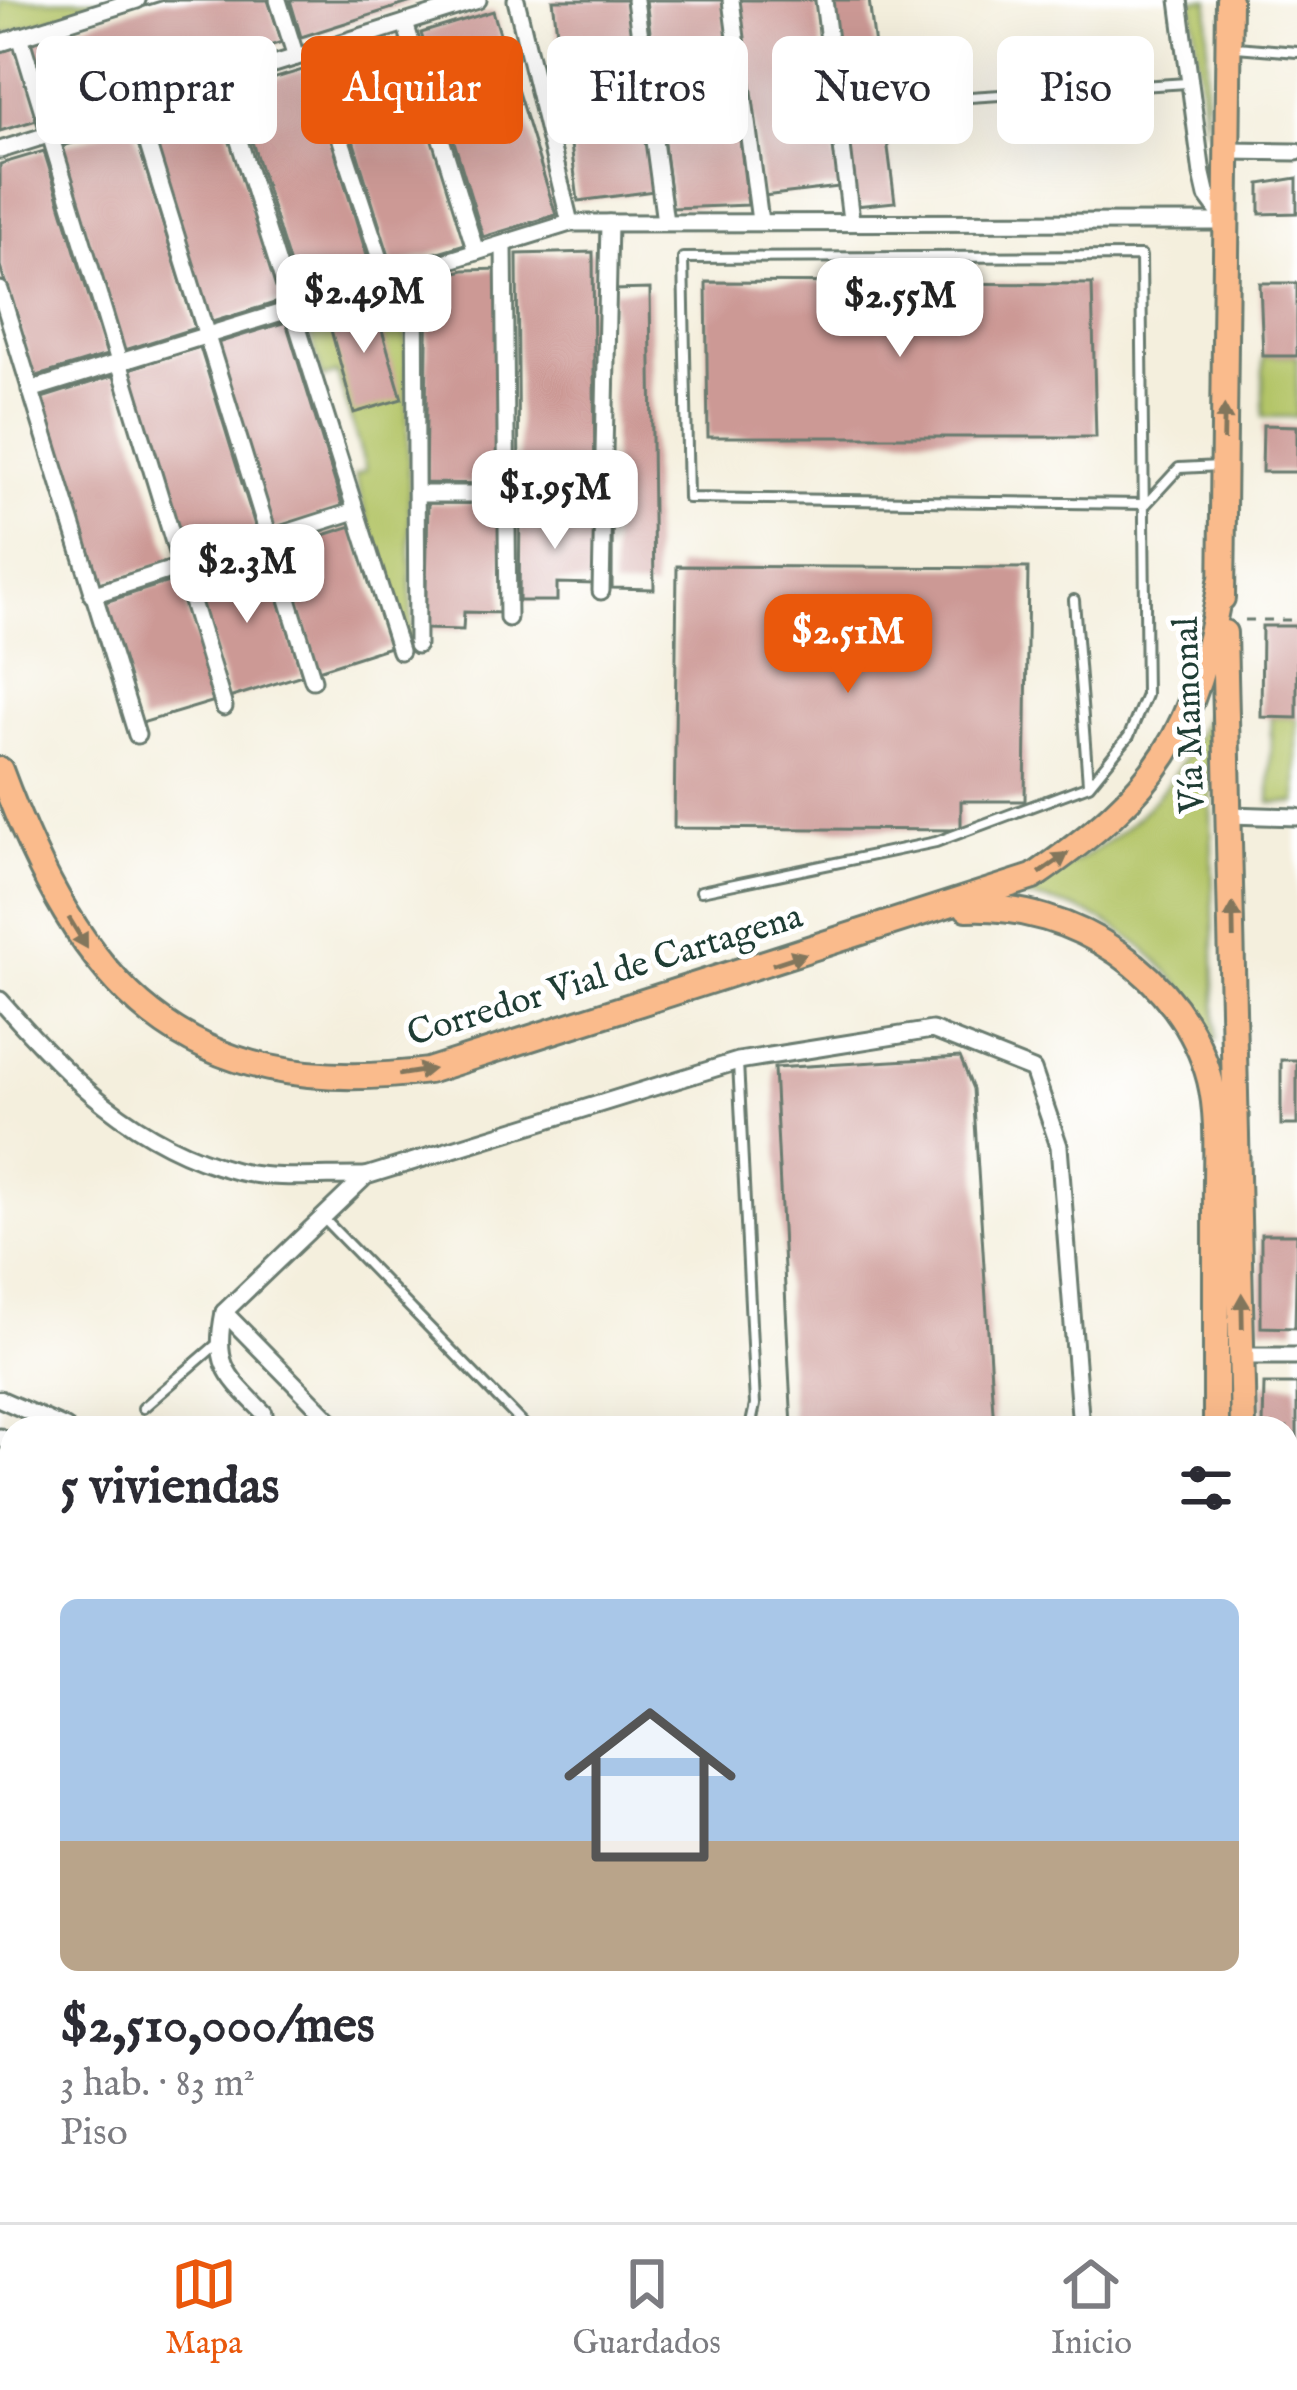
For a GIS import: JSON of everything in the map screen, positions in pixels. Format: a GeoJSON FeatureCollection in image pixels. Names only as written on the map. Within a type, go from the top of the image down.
{"type":"FeatureCollection","features":[{"type":"Feature","properties":{"kind":"main road","name":"Vía Mamonal"},"geometry":{"type":"LineString","coordinates":[[1228,0],[1222,582],[1244,1416]]}},
{"type":"Feature","properties":{"kind":"main road","name":"Corredor Vial de Cartagena"},"geometry":{"type":"LineString","coordinates":[[0,770],[22,830],[76,932],[115,983],[184,1036],[291,1074],[358,1078],[428,1071],[1033,878],[1108,825],[1167,755],[1206,672],[1222,582]]}},
{"type":"Feature","properties":{"kind":"main road","name":"Corredor Vial de Cartagena"},"geometry":{"type":"LineString","coordinates":[[947,908],[1023,911],[1060,921],[1111,947],[1155,984],[1179,1014],[1211,1082],[1216,1416]]}},
{"type":"Feature","properties":{"kind":"street"},"geometry":{"type":"LineString","coordinates":[[0,43],[137,0]]}},
{"type":"Feature","properties":{"kind":"street"},"geometry":{"type":"LineString","coordinates":[[278,0],[301,48]]}},
{"type":"Feature","properties":{"kind":"street"},"geometry":{"type":"LineString","coordinates":[[361,36],[478,0]]}},
{"type":"Feature","properties":{"kind":"street"},"geometry":{"type":"LineString","coordinates":[[516,0],[570,224]]}},
{"type":"Feature","properties":{"kind":"street"},"geometry":{"type":"LineString","coordinates":[[635,0],[665,222]]}},
{"type":"Feature","properties":{"kind":"street"},"geometry":{"type":"LineString","coordinates":[[731,0],[760,221]]}},
{"type":"Feature","properties":{"kind":"street"},"geometry":{"type":"LineString","coordinates":[[824,0],[851,220]]}},
{"type":"Feature","properties":{"kind":"street"},"geometry":{"type":"LineString","coordinates":[[1179,0],[1187,83],[1207,196],[1226,222]]}},
{"type":"Feature","properties":{"kind":"street"},"geometry":{"type":"LineString","coordinates":[[405,22],[476,252]]}},
{"type":"Feature","properties":{"kind":"street"},"geometry":{"type":"LineString","coordinates":[[20,36],[36,89]]}},
{"type":"Feature","properties":{"kind":"street"},"geometry":{"type":"LineString","coordinates":[[0,150],[36,139]]}},
{"type":"Feature","properties":{"kind":"street"},"geometry":{"type":"LineString","coordinates":[[53,144],[224,707]]}},
{"type":"Feature","properties":{"kind":"street"},"geometry":{"type":"LineString","coordinates":[[148,144],[313,680]]}},
{"type":"Feature","properties":{"kind":"street"},"geometry":{"type":"LineString","coordinates":[[241,144],[400,651]]}},
{"type":"Feature","properties":{"kind":"street"},"geometry":{"type":"LineString","coordinates":[[337,144],[387,280]]}},
{"type":"Feature","properties":{"kind":"street"},"geometry":{"type":"LineString","coordinates":[[1228,152],[1297,152]]}},
{"type":"Feature","properties":{"kind":"street"},"geometry":{"type":"LineString","coordinates":[[31,391],[570,224],[1226,222]]}},
{"type":"Feature","properties":{"kind":"street"},"geometry":{"type":"LineString","coordinates":[[601,591],[609,223]]}},
{"type":"Feature","properties":{"kind":"street"},"geometry":{"type":"LineString","coordinates":[[504,244],[508,617]]}},
{"type":"Feature","properties":{"kind":"street"},"geometry":{"type":"LineString","coordinates":[[415,272],[417,645]]}},
{"type":"Feature","properties":{"kind":"street"},"geometry":{"type":"LineString","coordinates":[[0,290],[137,735]]}},
{"type":"Feature","properties":{"kind":"street"},"geometry":{"type":"LineString","coordinates":[[417,494],[602,494]]}},
{"type":"Feature","properties":{"kind":"street"},"geometry":{"type":"LineString","coordinates":[[92,596],[355,511]]}},
{"type":"Feature","properties":{"kind":"street"},"geometry":{"type":"LineString","coordinates":[[1230,815],[1297,817]]}},
{"type":"Feature","properties":{"kind":"street"},"geometry":{"type":"LineString","coordinates":[[0,1000],[67,1077],[145,1133],[238,1172],[366,1176],[738,1060],[932,1030],[1033,1070],[1059,1146],[1080,1416]]}},
{"type":"Feature","properties":{"kind":"street"},"geometry":{"type":"LineString","coordinates":[[264,1413],[224,1371],[218,1343],[224,1312],[366,1176]]}},
{"type":"Feature","properties":{"kind":"street"},"geometry":{"type":"LineString","coordinates":[[224,1312],[326,1416]]}},
{"type":"Feature","properties":{"kind":"street"},"geometry":{"type":"LineString","coordinates":[[1243,1355],[1297,1356]]}},
{"type":"Feature","properties":{"kind":"street"},"geometry":{"type":"LineString","coordinates":[[0,1399],[39,1416]]}},
{"type":"Feature","properties":{"kind":"lane"},"geometry":{"type":"LineString","coordinates":[[1228,47],[1297,52]]}},
{"type":"Feature","properties":{"kind":"lane"},"geometry":{"type":"LineString","coordinates":[[973,97],[1187,83]]}},
{"type":"Feature","properties":{"kind":"lane"},"geometry":{"type":"LineString","coordinates":[[701,891],[936,842],[1088,784],[1129,736],[1145,694],[1146,504],[1141,256],[683,258],[688,498],[1146,504],[1179,468],[1223,466]]}},
{"type":"Feature","properties":{"kind":"lane"},"geometry":{"type":"LineString","coordinates":[[1074,600],[1088,784]]}},
{"type":"Feature","properties":{"kind":"lane"},"geometry":{"type":"LineString","coordinates":[[738,1060],[753,1416]]}},
{"type":"Feature","properties":{"kind":"lane"},"geometry":{"type":"LineString","coordinates":[[321,1216],[515,1416]]}},
{"type":"Feature","properties":{"kind":"lane"},"geometry":{"type":"LineString","coordinates":[[143,1408],[218,1343]]}},
{"type":"Feature","properties":{"kind":"lane"},"geometry":{"type":"LineString","coordinates":[[264,1413],[267,1416]]}},
{"type":"Feature","properties":{"kind":"path"},"geometry":{"type":"LineString","coordinates":[[1223,620],[1297,620]]}},
{"type":"Feature","properties":{"kind":"green space"},"geometry":{"type":"Polygon","coordinates":[[[0,0],[113,0],[0,36],[0,0]]]}},
{"type":"Feature","properties":{"kind":"green space"},"geometry":{"type":"Polygon","coordinates":[[[1192,0],[1209,0],[1205,131],[1192,0]]]}},
{"type":"Feature","properties":{"kind":"green space"},"geometry":{"type":"Polygon","coordinates":[[[405,283],[412,647],[404,650],[355,475],[366,470],[337,373],[323,378],[304,313],[405,283]]]}},
{"type":"Feature","properties":{"kind":"green space"},"geometry":{"type":"Polygon","coordinates":[[[1263,356],[1297,356],[1297,417],[1263,417],[1263,356]]]}},
{"type":"Feature","properties":{"kind":"green space"},"geometry":{"type":"Polygon","coordinates":[[[1209,710],[1213,1042],[1178,983],[1129,937],[1069,907],[1001,897],[1070,865],[1127,827],[1172,777],[1209,710]]]}},
{"type":"Feature","properties":{"kind":"green space"},"geometry":{"type":"Polygon","coordinates":[[[1271,717],[1297,718],[1297,803],[1270,803],[1271,717]]]}},
{"type":"Feature","properties":{"kind":"building"},"geometry":{"type":"Polygon","coordinates":[[[164,0],[268,0],[282,42],[277,44],[277,36],[49,36],[164,0]]]}},
{"type":"Feature","properties":{"kind":"building"},"geometry":{"type":"Polygon","coordinates":[[[290,0],[415,0],[301,36],[290,0]]]}},
{"type":"Feature","properties":{"kind":"building"},"geometry":{"type":"Polygon","coordinates":[[[553,0],[630,0],[635,36],[557,36],[553,0]]]}},
{"type":"Feature","properties":{"kind":"building"},"geometry":{"type":"Polygon","coordinates":[[[646,0],[723,0],[727,36],[650,36],[646,0]]]}},
{"type":"Feature","properties":{"kind":"building"},"geometry":{"type":"Polygon","coordinates":[[[739,0],[816,0],[820,36],[772,36],[772,144],[834,144],[839,187],[763,196],[748,36],[743,36],[739,0]]]}},
{"type":"Feature","properties":{"kind":"building"},"geometry":{"type":"Polygon","coordinates":[[[831,0],[869,0],[874,36],[835,36],[831,0]]]}},
{"type":"Feature","properties":{"kind":"building"},"geometry":{"type":"Polygon","coordinates":[[[493,11],[501,36],[422,36],[493,11]]]}},
{"type":"Feature","properties":{"kind":"building"},"geometry":{"type":"Polygon","coordinates":[[[17,47],[36,120],[0,131],[0,52],[17,47]]]}},
{"type":"Feature","properties":{"kind":"building"},"geometry":{"type":"Polygon","coordinates":[[[301,70],[301,144],[332,144],[372,272],[299,294],[253,144],[277,144],[277,78],[301,70]]]}},
{"type":"Feature","properties":{"kind":"building"},"geometry":{"type":"Polygon","coordinates":[[[523,108],[556,215],[483,237],[455,144],[523,144],[523,108]]]}},
{"type":"Feature","properties":{"kind":"building"},"geometry":{"type":"Polygon","coordinates":[[[138,144],[195,328],[122,351],[60,147],[138,144]]]}},
{"type":"Feature","properties":{"kind":"building"},"geometry":{"type":"Polygon","coordinates":[[[154,144],[233,144],[281,301],[209,323],[154,144]]]}},
{"type":"Feature","properties":{"kind":"building"},"geometry":{"type":"Polygon","coordinates":[[[354,144],[434,144],[465,244],[392,266],[354,144]]]}},
{"type":"Feature","properties":{"kind":"building"},"geometry":{"type":"Polygon","coordinates":[[[571,144],[648,144],[654,191],[578,201],[571,144]]]}},
{"type":"Feature","properties":{"kind":"building"},"geometry":{"type":"Polygon","coordinates":[[[664,144],[741,144],[748,205],[672,208],[664,144]]]}},
{"type":"Feature","properties":{"kind":"building"},"geometry":{"type":"Polygon","coordinates":[[[848,144],[888,144],[895,202],[855,206],[848,144]]]}},
{"type":"Feature","properties":{"kind":"building"},"geometry":{"type":"Polygon","coordinates":[[[44,151],[107,355],[34,377],[0,266],[0,164],[44,151]]]}},
{"type":"Feature","properties":{"kind":"building"},"geometry":{"type":"Polygon","coordinates":[[[1297,178],[1297,213],[1260,214],[1260,184],[1297,178]]]}},
{"type":"Feature","properties":{"kind":"building"},"geometry":{"type":"Polygon","coordinates":[[[593,252],[595,484],[519,485],[517,254],[593,252]]]}},
{"type":"Feature","properties":{"kind":"building"},"geometry":{"type":"Polygon","coordinates":[[[502,269],[501,484],[425,483],[428,279],[464,270],[502,269]]]}},
{"type":"Feature","properties":{"kind":"building"},"geometry":{"type":"Polygon","coordinates":[[[706,282],[1092,284],[1096,437],[708,437],[706,282]]]}},
{"type":"Feature","properties":{"kind":"building"},"geometry":{"type":"Polygon","coordinates":[[[1260,283],[1297,283],[1297,356],[1263,356],[1260,283]]]}},
{"type":"Feature","properties":{"kind":"building"},"geometry":{"type":"Polygon","coordinates":[[[650,289],[654,589],[612,588],[613,290],[650,289]]]}},
{"type":"Feature","properties":{"kind":"building"},"geometry":{"type":"Polygon","coordinates":[[[373,299],[402,399],[354,413],[326,312],[373,299]]]}},
{"type":"Feature","properties":{"kind":"building"},"geometry":{"type":"Polygon","coordinates":[[[286,322],[343,508],[271,530],[214,344],[286,322]]]}},
{"type":"Feature","properties":{"kind":"building"},"geometry":{"type":"Polygon","coordinates":[[[200,347],[257,532],[184,555],[128,369],[200,347]]]}},
{"type":"Feature","properties":{"kind":"building"},"geometry":{"type":"Polygon","coordinates":[[[115,375],[172,561],[99,583],[42,398],[115,375]]]}},
{"type":"Feature","properties":{"kind":"building"},"geometry":{"type":"Polygon","coordinates":[[[1263,425],[1297,426],[1297,472],[1262,472],[1263,425]]]}},
{"type":"Feature","properties":{"kind":"building"},"geometry":{"type":"Polygon","coordinates":[[[428,503],[504,504],[502,613],[464,612],[463,630],[425,629],[428,503]]]}},
{"type":"Feature","properties":{"kind":"building"},"geometry":{"type":"Polygon","coordinates":[[[520,510],[596,510],[595,584],[557,583],[557,601],[519,601],[520,510]]]}},
{"type":"Feature","properties":{"kind":"building"},"geometry":{"type":"Polygon","coordinates":[[[352,526],[390,647],[318,670],[280,549],[352,526]]]}},
{"type":"Feature","properties":{"kind":"building"},"geometry":{"type":"Polygon","coordinates":[[[265,554],[302,675],[229,698],[192,577],[265,554]]]}},
{"type":"Feature","properties":{"kind":"building"},"geometry":{"type":"Polygon","coordinates":[[[677,566],[1028,568],[1025,801],[961,801],[961,830],[674,828],[677,566]]]}},
{"type":"Feature","properties":{"kind":"building"},"geometry":{"type":"Polygon","coordinates":[[[178,579],[215,701],[142,723],[105,602],[178,579]]]}},
{"type":"Feature","properties":{"kind":"building"},"geometry":{"type":"Polygon","coordinates":[[[1262,626],[1297,626],[1297,718],[1261,717],[1262,626]]]}},
{"type":"Feature","properties":{"kind":"building"},"geometry":{"type":"Polygon","coordinates":[[[960,1057],[973,1089],[993,1416],[791,1416],[774,1068],[960,1057]]]}},
{"type":"Feature","properties":{"kind":"building"},"geometry":{"type":"Polygon","coordinates":[[[1281,1060],[1297,1060],[1297,1125],[1281,1125],[1281,1060]]]}},
{"type":"Feature","properties":{"kind":"building"},"geometry":{"type":"Polygon","coordinates":[[[1261,1234],[1297,1234],[1295,1328],[1261,1327],[1261,1234]]]}},
{"type":"Feature","properties":{"kind":"building"},"geometry":{"type":"Polygon","coordinates":[[[1264,1384],[1297,1384],[1297,1416],[1263,1416],[1264,1384]]]}}]}
